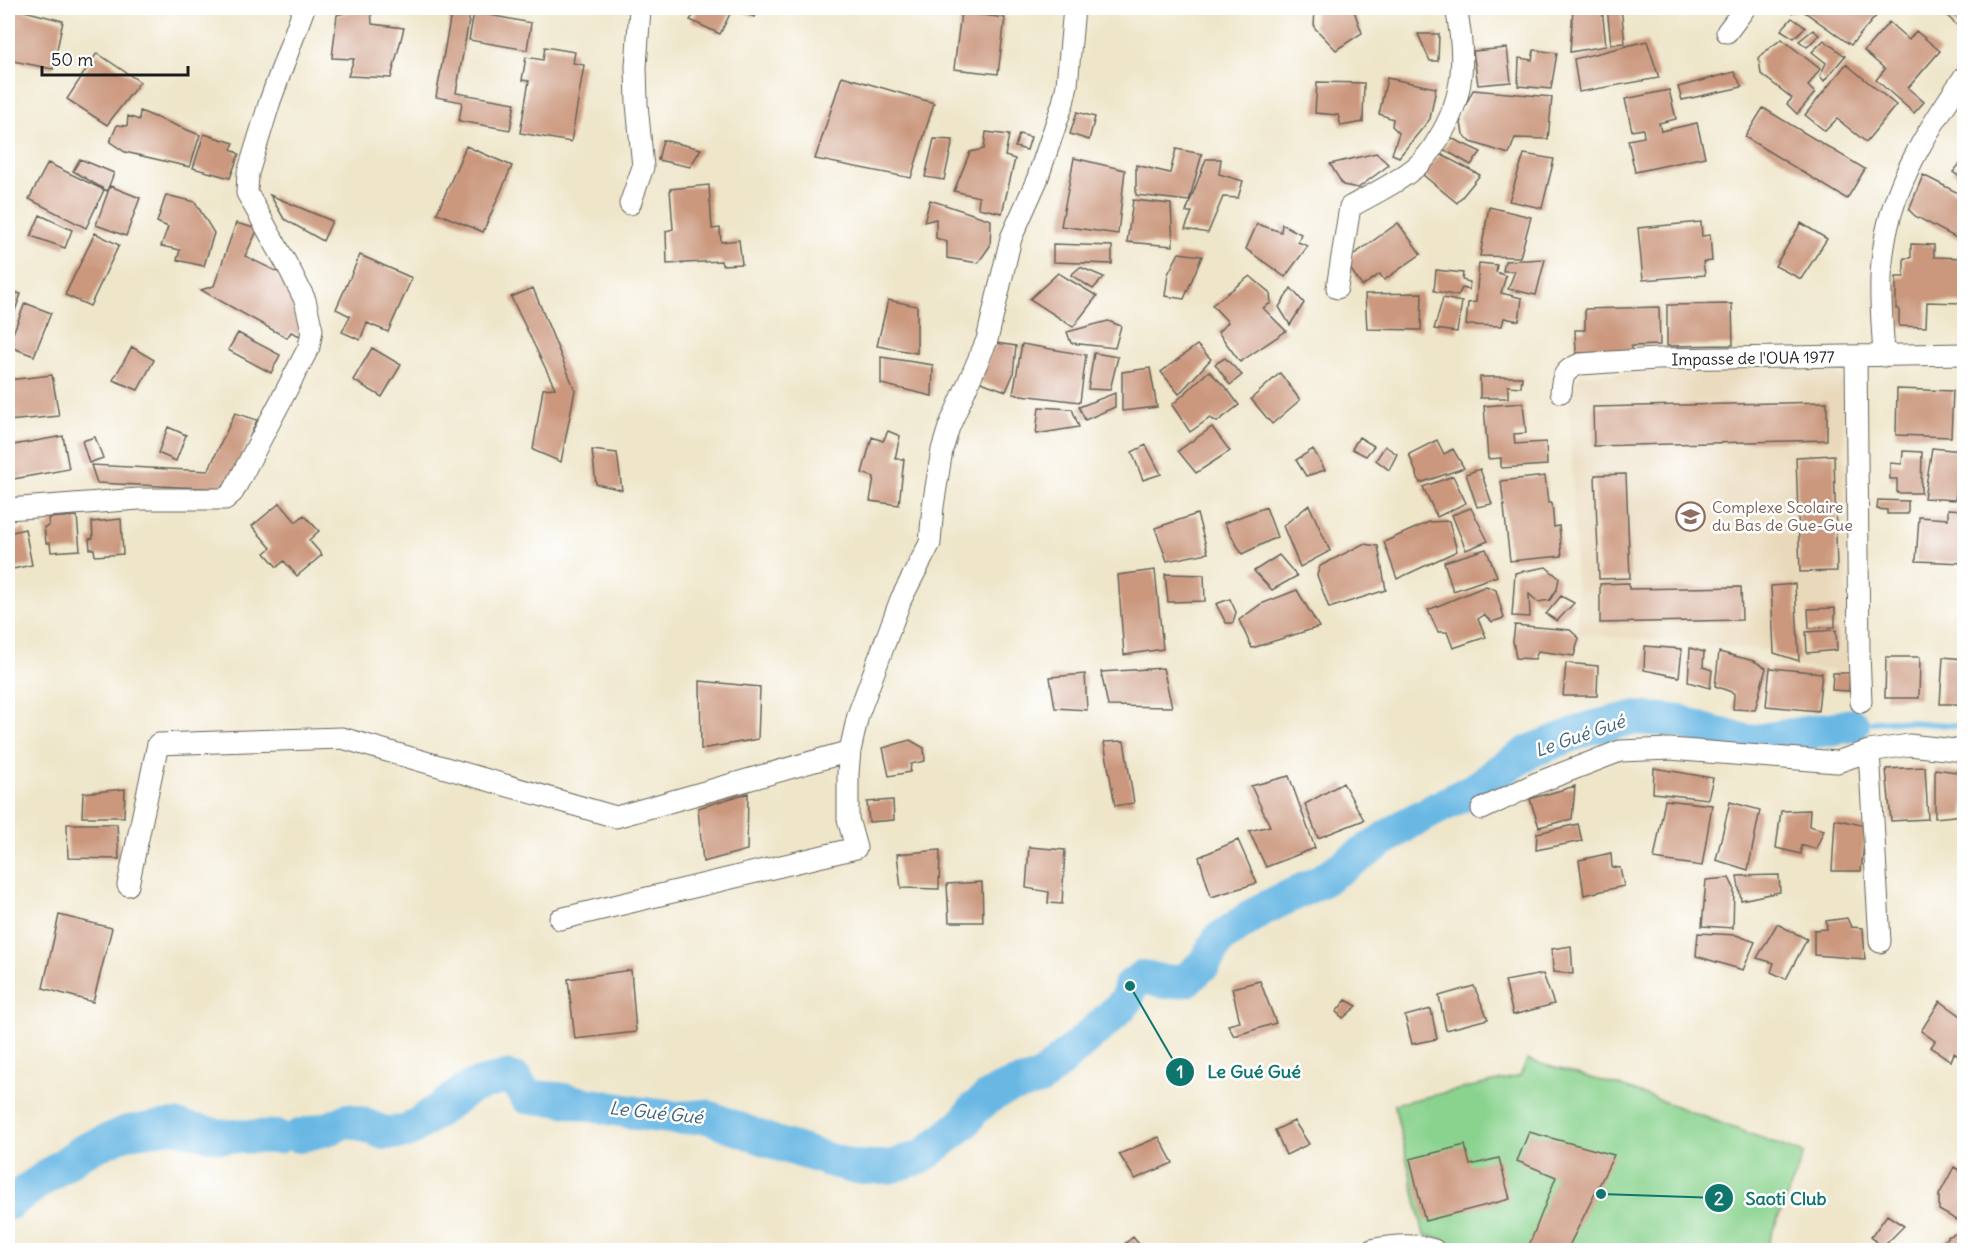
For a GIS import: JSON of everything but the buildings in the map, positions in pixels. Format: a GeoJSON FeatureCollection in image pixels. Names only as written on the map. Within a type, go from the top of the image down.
{"type":"FeatureCollection","features":[{"type":"Feature","properties":{"kind":"street"},"geometry":{"type":"LineString","coordinates":[[8,509],[139,499],[225,499],[233,492],[309,347],[312,330],[305,300],[247,193],[248,173],[270,101],[304,8]]}},
{"type":"Feature","properties":{"kind":"street"},"geometry":{"type":"LineString","coordinates":[[630,204],[643,167],[636,67],[640,8]]}},
{"type":"Feature","properties":{"kind":"street"},"geometry":{"type":"LineString","coordinates":[[560,919],[856,849],[848,819],[850,751],[858,715],[901,599],[930,543],[942,450],[949,427],[987,340],[1011,238],[1025,210],[1055,131],[1067,85],[1074,8]]}},
{"type":"Feature","properties":{"kind":"street"},"geometry":{"type":"LineString","coordinates":[[1337,288],[1350,207],[1405,175],[1419,164],[1444,130],[1453,111],[1459,93],[1462,66],[1456,8]]}},
{"type":"Feature","properties":{"kind":"street"},"geometry":{"type":"LineString","coordinates":[[1727,32],[1745,8]]}},
{"type":"Feature","properties":{"kind":"street"},"geometry":{"type":"LineString","coordinates":[[1884,356],[1882,265],[1887,230],[1909,166],[1936,118],[1965,77]]}},
{"type":"Feature","properties":{"kind":"street","name":"Impasse de l'OUA 1977"},"geometry":{"type":"LineString","coordinates":[[1561,392],[1562,375],[1568,368],[1580,364],[1657,359],[1965,354]]}},
{"type":"Feature","properties":{"kind":"street"},"geometry":{"type":"LineString","coordinates":[[1856,357],[1857,522],[1862,702]]}},
{"type":"Feature","properties":{"kind":"street"},"geometry":{"type":"LineString","coordinates":[[128,885],[158,744],[342,738],[616,817],[850,751]]}},
{"type":"Feature","properties":{"kind":"street"},"geometry":{"type":"LineString","coordinates":[[1482,809],[1537,783],[1620,751],[1670,749],[1837,762],[1869,751],[1909,745],[1965,751]]}},
{"type":"Feature","properties":{"kind":"street"},"geometry":{"type":"LineString","coordinates":[[1869,751],[1880,942]]}},
{"type":"Feature","properties":{"kind":"street"},"geometry":{"type":"LineString","coordinates":[[1372,1251],[1389,1246],[1420,1246],[1434,1251]]}},
{"type":"Feature","properties":{"kind":"shaded area"},"geometry":{"type":"Polygon","coordinates":[[[1734,368],[1830,368],[1843,379],[1850,673],[1781,665],[1767,650],[1578,634],[1569,388],[1581,375],[1734,368]]]}},
{"type":"Feature","properties":{"kind":"green space"},"geometry":{"type":"Polygon","coordinates":[[[1527,1060],[1627,1088],[1804,1154],[1765,1250],[1458,1250],[1443,1239],[1424,1235],[1394,1104],[1520,1076],[1527,1060]]]}},
{"type":"Feature","properties":{"kind":"waterway","name":"Le Gué Gué"},"geometry":{"type":"LineString","coordinates":[[299,1136],[333,1127],[347,1120],[384,1133],[407,1132],[471,1087],[506,1077],[516,1080],[527,1097],[558,1099],[678,1118],[705,1116],[778,1144],[852,1167],[889,1167],[922,1157],[963,1124],[975,1108],[993,1094],[1012,1086],[1040,1079],[1104,1023],[1127,1000],[1130,986],[1143,977],[1165,982],[1186,980],[1204,964],[1219,939],[1261,910],[1319,882],[1407,824],[1480,786],[1531,751],[1590,728],[1633,718],[1682,722],[1705,731],[1750,742],[1853,725]]}},
{"type":"Feature","properties":{"kind":"waterway","name":"Le Gué Gué"},"geometry":{"type":"LineString","coordinates":[[1873,722],[1893,721],[1964,726]]}},
{"type":"Feature","properties":{"kind":"waterway","name":"Le Gué Gué"},"geometry":{"type":"LineString","coordinates":[[9,1203],[83,1151],[128,1132],[173,1126],[221,1136],[278,1137]]}},
{"type":"Feature","properties":{"kind":"place","name":"Complexe Scolaire du Bas de Gue-Gue"},"geometry":{"type":"Point","coordinates":[1691,516]}},
{"type":"Feature","properties":{"kind":"place","name":"Le Gué Gué"},"geometry":{"type":"Point","coordinates":[1130,986]}},
{"type":"Feature","properties":{"kind":"place","name":"Saoti Club"},"geometry":{"type":"Point","coordinates":[1601,1194]}}]}
